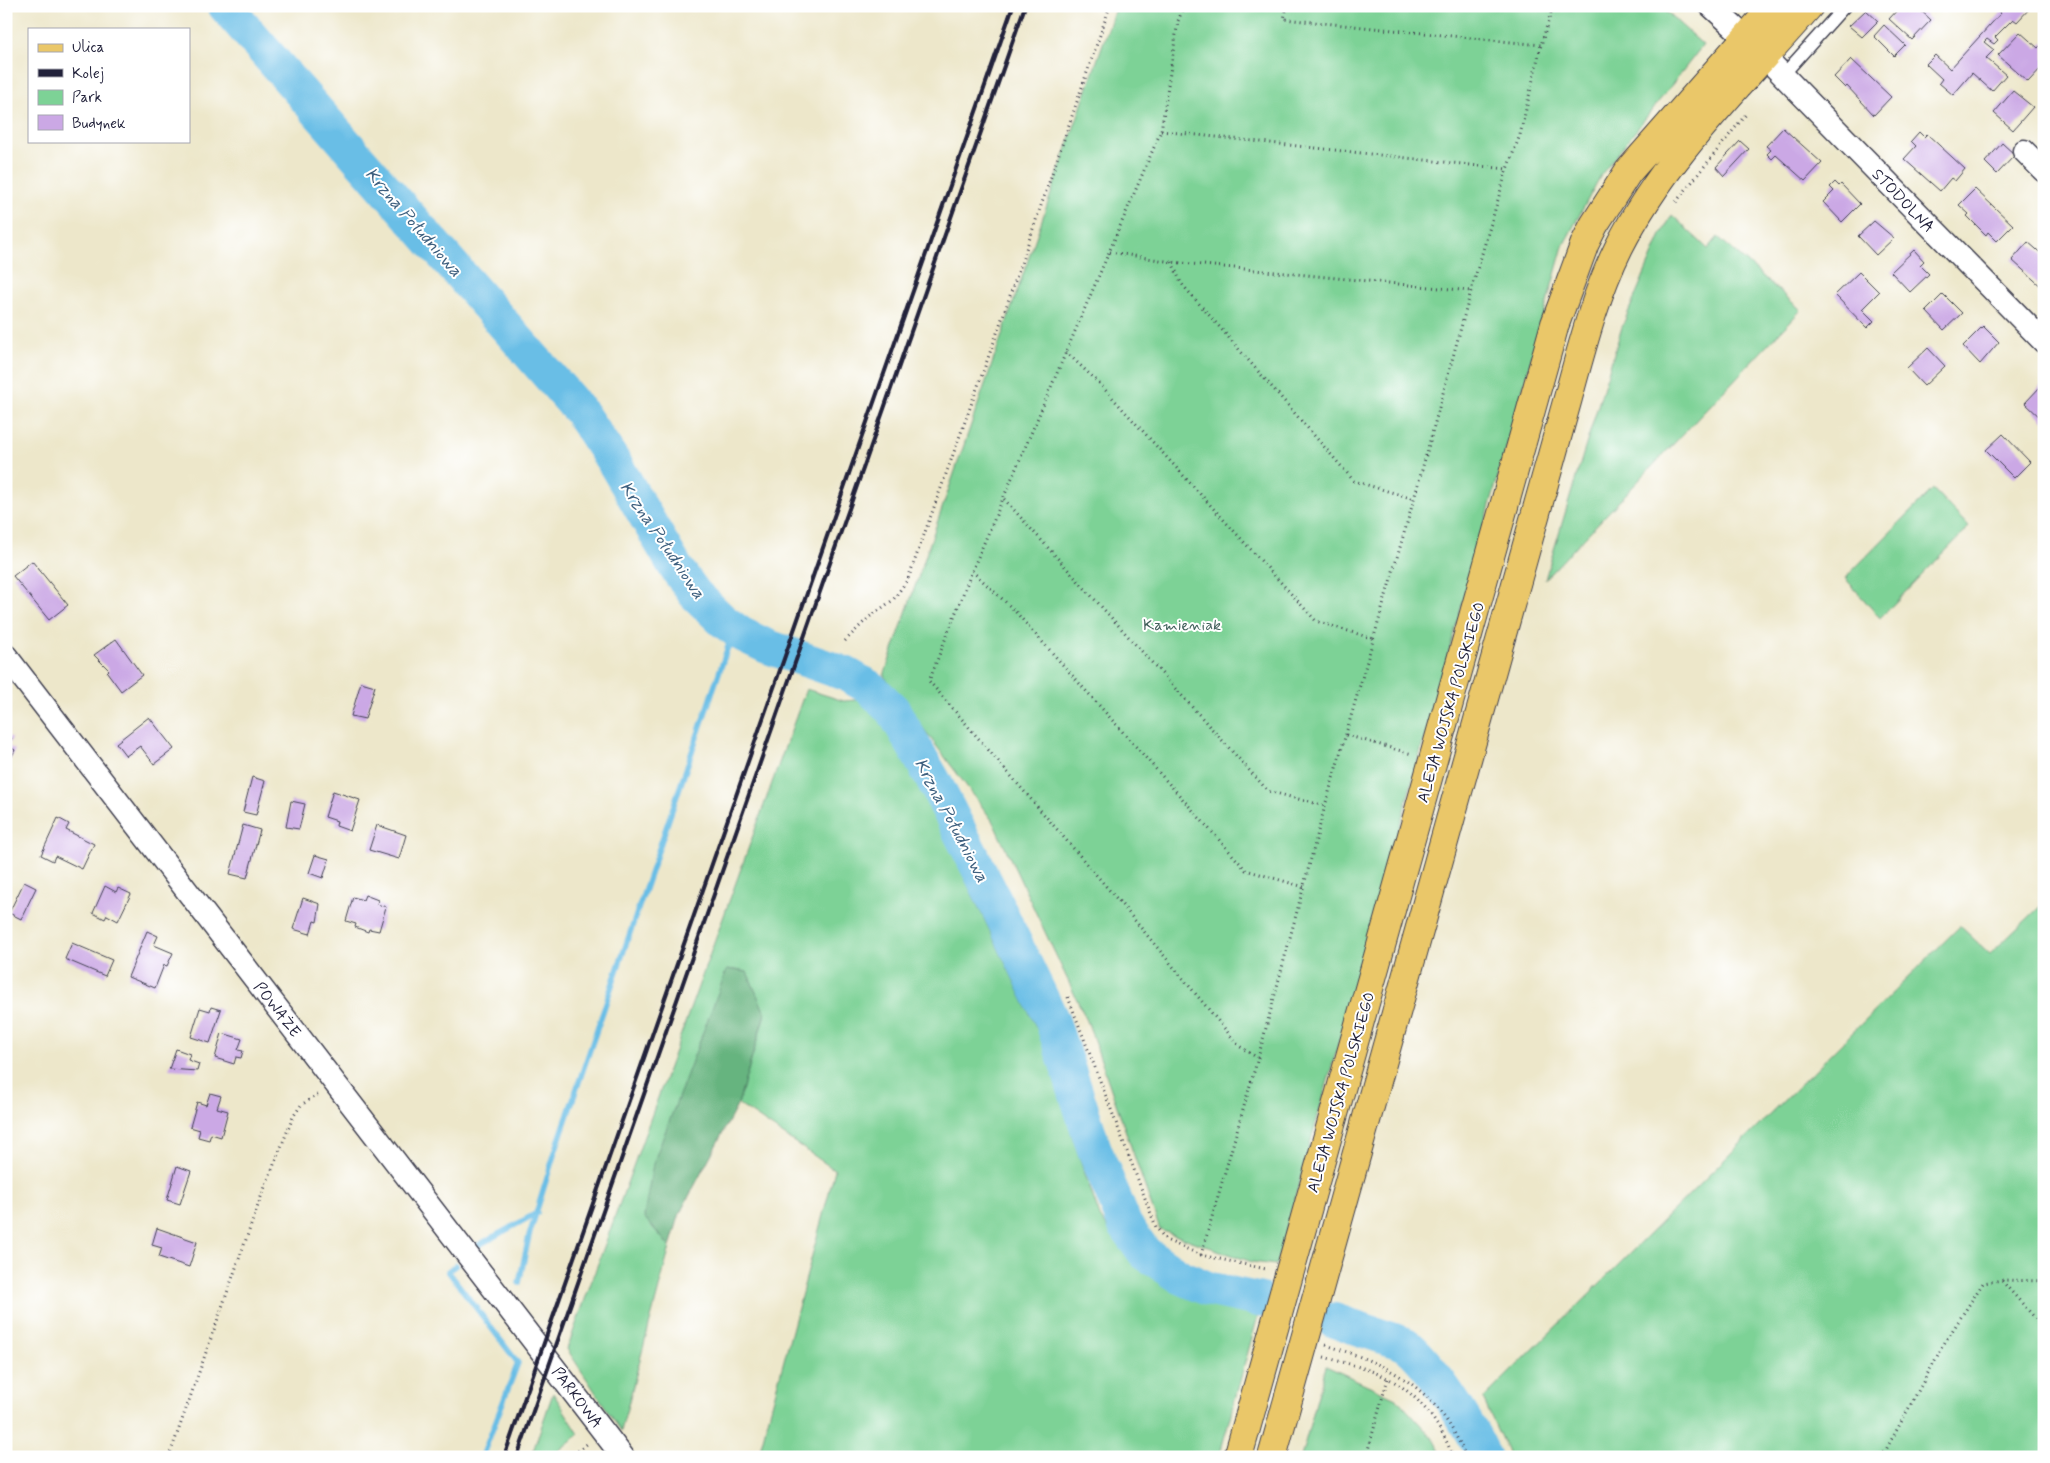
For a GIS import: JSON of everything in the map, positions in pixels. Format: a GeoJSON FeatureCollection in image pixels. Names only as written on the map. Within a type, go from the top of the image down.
{"type":"FeatureCollection","features":[{"type":"Feature","properties":{"kind":"main road","name":"ALEJA WOJSKA POLSKIEGO"},"geometry":{"type":"LineString","coordinates":[[1238,1457],[1553,333],[1571,278],[1594,225],[1628,172],[1774,6]]}},
{"type":"Feature","properties":{"kind":"main road","name":"ALEJA WOJSKA POLSKIEGO"},"geometry":{"type":"LineString","coordinates":[[1272,1457],[1558,434],[1600,291],[1629,228],[1655,188],[1708,121],[1774,66],[1809,6]]}},
{"type":"Feature","properties":{"kind":"street"},"geometry":{"type":"LineString","coordinates":[[1711,6],[1746,38]]}},
{"type":"Feature","properties":{"kind":"street","name":"STODOLNA"},"geometry":{"type":"LineString","coordinates":[[1774,66],[2044,341]]}},
{"type":"Feature","properties":{"kind":"street"},"geometry":{"type":"LineString","coordinates":[[2024,151],[2044,171]]}},
{"type":"Feature","properties":{"kind":"street","name":"POWAŻE"},"geometry":{"type":"LineString","coordinates":[[6,656],[551,1361]]}},
{"type":"Feature","properties":{"kind":"street","name":"PARKOWA"},"geometry":{"type":"LineString","coordinates":[[551,1361],[623,1457]]}},
{"type":"Feature","properties":{"kind":"lane"},"geometry":{"type":"LineString","coordinates":[[1774,66],[1845,6]]}},
{"type":"Feature","properties":{"kind":"path"},"geometry":{"type":"LineString","coordinates":[[845,642],[868,618],[893,600],[908,579],[996,336],[1110,6]]}},
{"type":"Feature","properties":{"kind":"path"},"geometry":{"type":"LineString","coordinates":[[1184,6],[1178,21],[1161,131],[972,571],[929,681],[1117,899],[1239,1046],[1258,1058]]}},
{"type":"Feature","properties":{"kind":"path"},"geometry":{"type":"LineString","coordinates":[[1287,6],[1284,19],[1541,45]]}},
{"type":"Feature","properties":{"kind":"path"},"geometry":{"type":"LineString","coordinates":[[1200,1255],[1258,1058],[1325,806],[1414,500],[1471,291],[1507,169],[1520,135],[1541,45],[1553,6]]}},
{"type":"Feature","properties":{"kind":"path"},"geometry":{"type":"LineString","coordinates":[[1671,207],[1751,108]]}},
{"type":"Feature","properties":{"kind":"path"},"geometry":{"type":"LineString","coordinates":[[1161,131],[1507,169]]}},
{"type":"Feature","properties":{"kind":"path"},"geometry":{"type":"LineString","coordinates":[[1110,252],[1172,262],[1471,291]]}},
{"type":"Feature","properties":{"kind":"path"},"geometry":{"type":"LineString","coordinates":[[1172,262],[1181,284],[1354,481],[1414,500]]}},
{"type":"Feature","properties":{"kind":"path"},"geometry":{"type":"LineString","coordinates":[[1066,352],[1098,382],[1316,621],[1374,639]]}},
{"type":"Feature","properties":{"kind":"path"},"geometry":{"type":"LineString","coordinates":[[1004,499],[1268,791],[1325,806]]}},
{"type":"Feature","properties":{"kind":"path"},"geometry":{"type":"LineString","coordinates":[[972,571],[1013,609],[1246,870],[1304,887]]}},
{"type":"Feature","properties":{"kind":"path"},"geometry":{"type":"LineString","coordinates":[[1346,736],[1418,755]]}},
{"type":"Feature","properties":{"kind":"path"},"geometry":{"type":"LineString","coordinates":[[1068,997],[1156,1227],[1166,1240],[1200,1255],[1289,1274]]}},
{"type":"Feature","properties":{"kind":"path"},"geometry":{"type":"LineString","coordinates":[[169,1457],[261,1197],[293,1117],[301,1105],[317,1096],[334,1081]]}},
{"type":"Feature","properties":{"kind":"path"},"geometry":{"type":"LineString","coordinates":[[1882,1457],[1945,1342],[1983,1283],[2002,1280],[2044,1281]]}},
{"type":"Feature","properties":{"kind":"path"},"geometry":{"type":"LineString","coordinates":[[2002,1280],[2044,1328]]}},
{"type":"Feature","properties":{"kind":"path"},"geometry":{"type":"LineString","coordinates":[[1321,1344],[1366,1358],[1400,1374],[1427,1396],[1457,1436],[1466,1457]]}},
{"type":"Feature","properties":{"kind":"path"},"geometry":{"type":"LineString","coordinates":[[1316,1355],[1388,1378],[1418,1401],[1446,1436],[1453,1457]]}},
{"type":"Feature","properties":{"kind":"path"},"geometry":{"type":"LineString","coordinates":[[1366,1457],[1388,1378]]}},
{"type":"Feature","properties":{"kind":"path"},"geometry":{"type":"LineString","coordinates":[[2040,1457],[2044,1453]]}},
{"type":"Feature","properties":{"kind":"green space","name":"Kamieniak"},"geometry":{"type":"Polygon","coordinates":[[[1116,6],[1660,6],[1703,45],[1601,175],[1563,246],[1276,1265],[1252,1262],[1160,1230],[1088,1023],[992,820],[884,676],[1116,6]]]}},
{"type":"Feature","properties":{"kind":"green space"},"geometry":{"type":"Polygon","coordinates":[[[1672,215],[1708,249],[1718,237],[1801,310],[1545,579],[1622,327],[1660,237],[1672,215]]]}},
{"type":"Feature","properties":{"kind":"green space"},"geometry":{"type":"Polygon","coordinates":[[[1933,489],[1969,527],[1880,618],[1845,578],[1933,489]]]}},
{"type":"Feature","properties":{"kind":"green space"},"geometry":{"type":"Polygon","coordinates":[[[806,689],[844,701],[867,699],[902,748],[1051,1058],[1073,1139],[1100,1217],[1131,1261],[1168,1287],[1259,1312],[1219,1457],[758,1457],[835,1170],[738,1104],[765,1014],[747,972],[727,969],[644,1217],[670,1247],[621,1431],[567,1349],[806,689]]]}},
{"type":"Feature","properties":{"kind":"green space"},"geometry":{"type":"Polygon","coordinates":[[[2044,903],[2044,1457],[1510,1457],[1483,1399],[1960,926],[1990,954],[2044,903]]]}},
{"type":"Feature","properties":{"kind":"green space"},"geometry":{"type":"Polygon","coordinates":[[[727,969],[747,972],[765,1013],[738,1104],[680,1213],[670,1247],[644,1217],[653,1164],[727,969]]]}},
{"type":"Feature","properties":{"kind":"green space"},"geometry":{"type":"Polygon","coordinates":[[[1326,1366],[1396,1398],[1437,1443],[1441,1457],[1301,1457],[1326,1366]]]}},
{"type":"Feature","properties":{"kind":"green space"},"geometry":{"type":"Polygon","coordinates":[[[553,1393],[579,1434],[551,1457],[531,1457],[553,1393]]]}},
{"type":"Feature","properties":{"kind":"building"},"geometry":{"type":"Polygon","coordinates":[[[1901,6],[1916,6],[1931,20],[1912,40],[1889,19],[1901,6]]]}},
{"type":"Feature","properties":{"kind":"building"},"geometry":{"type":"Polygon","coordinates":[[[1994,6],[2032,6],[2017,22],[2013,19],[1995,37],[1998,40],[1994,44],[1987,39],[1984,42],[1994,50],[1986,58],[2006,75],[1992,91],[1972,73],[1953,95],[1939,83],[1942,79],[1926,64],[1935,55],[1950,69],[2001,13],[1994,6]]]}},
{"type":"Feature","properties":{"kind":"building"},"geometry":{"type":"Polygon","coordinates":[[[1866,10],[1878,21],[1862,37],[1849,26],[1866,10]]]}},
{"type":"Feature","properties":{"kind":"building"},"geometry":{"type":"Polygon","coordinates":[[[1884,25],[1905,45],[1894,56],[1874,36],[1884,25]]]}},
{"type":"Feature","properties":{"kind":"building"},"geometry":{"type":"Polygon","coordinates":[[[2020,32],[2038,48],[2044,42],[2044,65],[2028,82],[1998,55],[2020,32]]]}},
{"type":"Feature","properties":{"kind":"building"},"geometry":{"type":"Polygon","coordinates":[[[1851,59],[1891,97],[1874,115],[1847,86],[1845,88],[1834,77],[1851,59]]]}},
{"type":"Feature","properties":{"kind":"building"},"geometry":{"type":"Polygon","coordinates":[[[2013,91],[2033,107],[2013,130],[1994,113],[2013,91]]]}},
{"type":"Feature","properties":{"kind":"building"},"geometry":{"type":"Polygon","coordinates":[[[1783,128],[1822,163],[1805,181],[1776,155],[1772,159],[1767,154],[1771,150],[1766,146],[1783,128]]]}},
{"type":"Feature","properties":{"kind":"building"},"geometry":{"type":"Polygon","coordinates":[[[1919,132],[1924,137],[1927,134],[1965,169],[1955,181],[1951,178],[1940,191],[1904,159],[1916,146],[1911,141],[1919,132]]]}},
{"type":"Feature","properties":{"kind":"building"},"geometry":{"type":"Polygon","coordinates":[[[1740,141],[1749,149],[1724,176],[1716,167],[1740,141]]]}},
{"type":"Feature","properties":{"kind":"building"},"geometry":{"type":"Polygon","coordinates":[[[2002,143],[2015,155],[1997,174],[1985,162],[2002,143]]]}},
{"type":"Feature","properties":{"kind":"building"},"geometry":{"type":"Polygon","coordinates":[[[1835,182],[1839,186],[1841,184],[1860,204],[1842,222],[1823,202],[1834,191],[1830,187],[1835,182]]]}},
{"type":"Feature","properties":{"kind":"building"},"geometry":{"type":"Polygon","coordinates":[[[1975,189],[2013,225],[1997,241],[1988,232],[1986,235],[1959,205],[1975,189]]]}},
{"type":"Feature","properties":{"kind":"building"},"geometry":{"type":"Polygon","coordinates":[[[1874,221],[1894,238],[1876,255],[1858,236],[1874,221]]]}},
{"type":"Feature","properties":{"kind":"building"},"geometry":{"type":"Polygon","coordinates":[[[2028,242],[2044,256],[2044,289],[2012,260],[2028,242]]]}},
{"type":"Feature","properties":{"kind":"building"},"geometry":{"type":"Polygon","coordinates":[[[1914,250],[1924,261],[1920,265],[1929,274],[1910,292],[1891,272],[1914,250]]]}},
{"type":"Feature","properties":{"kind":"building"},"geometry":{"type":"Polygon","coordinates":[[[1859,272],[1879,292],[1862,309],[1874,321],[1867,328],[1835,295],[1859,272]]]}},
{"type":"Feature","properties":{"kind":"building"},"geometry":{"type":"Polygon","coordinates":[[[1943,294],[1962,313],[1944,330],[1926,311],[1943,294]]]}},
{"type":"Feature","properties":{"kind":"building"},"geometry":{"type":"Polygon","coordinates":[[[1983,326],[1999,342],[1980,364],[1963,346],[1983,326]]]}},
{"type":"Feature","properties":{"kind":"building"},"geometry":{"type":"Polygon","coordinates":[[[1928,348],[1945,366],[1924,386],[1907,368],[1928,348]]]}},
{"type":"Feature","properties":{"kind":"building"},"geometry":{"type":"Polygon","coordinates":[[[2042,385],[2044,387],[2044,421],[2025,403],[2042,385]]]}},
{"type":"Feature","properties":{"kind":"building"},"geometry":{"type":"Polygon","coordinates":[[[2003,434],[2030,462],[2014,478],[1986,450],[2003,434]]]}},
{"type":"Feature","properties":{"kind":"building"},"geometry":{"type":"Polygon","coordinates":[[[6,525],[11,530],[10,535],[6,539],[6,525]]]}},
{"type":"Feature","properties":{"kind":"building"},"geometry":{"type":"Polygon","coordinates":[[[32,561],[68,605],[49,620],[13,576],[32,561]]]}},
{"type":"Feature","properties":{"kind":"building"},"geometry":{"type":"Polygon","coordinates":[[[116,639],[142,675],[121,691],[107,672],[109,670],[94,655],[116,639]]]}},
{"type":"Feature","properties":{"kind":"building"},"geometry":{"type":"Polygon","coordinates":[[[361,682],[375,686],[365,719],[351,716],[361,682]]]}},
{"type":"Feature","properties":{"kind":"building"},"geometry":{"type":"Polygon","coordinates":[[[149,717],[174,749],[154,764],[140,746],[126,756],[116,743],[149,717]]]}},
{"type":"Feature","properties":{"kind":"building"},"geometry":{"type":"Polygon","coordinates":[[[6,735],[12,738],[8,746],[15,750],[6,768],[6,735]]]}},
{"type":"Feature","properties":{"kind":"building"},"geometry":{"type":"Polygon","coordinates":[[[252,777],[265,781],[256,815],[243,812],[252,777]]]}},
{"type":"Feature","properties":{"kind":"building"},"geometry":{"type":"Polygon","coordinates":[[[333,791],[360,800],[350,831],[336,826],[337,821],[325,817],[333,791]]]}},
{"type":"Feature","properties":{"kind":"building"},"geometry":{"type":"Polygon","coordinates":[[[291,801],[305,804],[299,829],[286,827],[291,801]]]}},
{"type":"Feature","properties":{"kind":"building"},"geometry":{"type":"Polygon","coordinates":[[[58,818],[69,824],[66,830],[94,844],[82,869],[55,856],[53,861],[41,855],[58,818]]]}},
{"type":"Feature","properties":{"kind":"building"},"geometry":{"type":"Polygon","coordinates":[[[243,825],[260,830],[247,878],[230,874],[243,825]]]}},
{"type":"Feature","properties":{"kind":"building"},"geometry":{"type":"Polygon","coordinates":[[[377,825],[406,835],[399,859],[369,850],[377,825]]]}},
{"type":"Feature","properties":{"kind":"building"},"geometry":{"type":"Polygon","coordinates":[[[315,855],[329,859],[323,878],[309,873],[315,855]]]}},
{"type":"Feature","properties":{"kind":"building"},"geometry":{"type":"Polygon","coordinates":[[[24,882],[36,888],[21,919],[9,913],[24,882]]]}},
{"type":"Feature","properties":{"kind":"building"},"geometry":{"type":"Polygon","coordinates":[[[105,886],[116,892],[118,888],[131,894],[118,921],[107,915],[105,919],[93,913],[105,886]]]}},
{"type":"Feature","properties":{"kind":"building"},"geometry":{"type":"Polygon","coordinates":[[[365,895],[378,900],[377,904],[386,907],[379,931],[369,929],[368,932],[355,927],[356,924],[346,921],[353,897],[363,900],[365,895]]]}},
{"type":"Feature","properties":{"kind":"building"},"geometry":{"type":"Polygon","coordinates":[[[303,898],[320,904],[317,922],[314,921],[310,934],[293,929],[303,898]]]}},
{"type":"Feature","properties":{"kind":"building"},"geometry":{"type":"Polygon","coordinates":[[[147,931],[158,936],[154,945],[173,953],[167,966],[164,965],[155,988],[128,977],[147,931]]]}},
{"type":"Feature","properties":{"kind":"building"},"geometry":{"type":"Polygon","coordinates":[[[72,943],[112,960],[105,976],[65,959],[72,943]]]}},
{"type":"Feature","properties":{"kind":"building"},"geometry":{"type":"Polygon","coordinates":[[[211,1007],[221,1010],[210,1043],[191,1037],[200,1008],[210,1011],[211,1007]]]}},
{"type":"Feature","properties":{"kind":"building"},"geometry":{"type":"Polygon","coordinates":[[[222,1033],[242,1039],[238,1050],[243,1051],[241,1058],[236,1057],[234,1064],[215,1058],[222,1033]]]}},
{"type":"Feature","properties":{"kind":"building"},"geometry":{"type":"Polygon","coordinates":[[[176,1049],[190,1054],[188,1060],[199,1064],[197,1071],[169,1069],[176,1049]]]}},
{"type":"Feature","properties":{"kind":"building"},"geometry":{"type":"Polygon","coordinates":[[[210,1093],[221,1096],[217,1108],[228,1111],[221,1137],[211,1134],[209,1140],[198,1137],[200,1130],[190,1127],[197,1102],[206,1105],[210,1093]]]}},
{"type":"Feature","properties":{"kind":"building"},"geometry":{"type":"Polygon","coordinates":[[[177,1166],[191,1171],[180,1204],[167,1200],[177,1166]]]}},
{"type":"Feature","properties":{"kind":"building"},"geometry":{"type":"Polygon","coordinates":[[[157,1228],[197,1242],[189,1267],[159,1257],[162,1248],[152,1245],[157,1228]]]}},
{"type":"Feature","properties":{"kind":"waterway","name":"Krzna Południowa"},"geometry":{"type":"LineString","coordinates":[[225,6],[579,410],[615,464],[676,568],[695,594],[722,620],[741,634],[766,646],[846,674],[869,687],[893,710],[935,783],[990,891],[1052,1020],[1094,1148],[1125,1225],[1145,1253],[1181,1277],[1209,1289],[1260,1300]]}},
{"type":"Feature","properties":{"kind":"waterway"},"geometry":{"type":"LineString","coordinates":[[519,1283],[529,1236],[555,1152],[734,629]]}},
{"type":"Feature","properties":{"kind":"waterway"},"geometry":{"type":"LineString","coordinates":[[477,1246],[537,1213]]}},
{"type":"Feature","properties":{"kind":"waterway"},"geometry":{"type":"LineString","coordinates":[[456,1265],[448,1271],[518,1363],[482,1457]]}},
{"type":"Feature","properties":{"kind":"waterway","name":"Krzna Południowa"},"geometry":{"type":"LineString","coordinates":[[1333,1320],[1405,1344],[1415,1353],[1449,1396],[1484,1457]]}},
{"type":"Feature","properties":{"kind":"railway"},"geometry":{"type":"LineString","coordinates":[[504,1457],[1013,6]]}},
{"type":"Feature","properties":{"kind":"railway"},"geometry":{"type":"LineString","coordinates":[[517,1457],[1025,6]]}}]}
